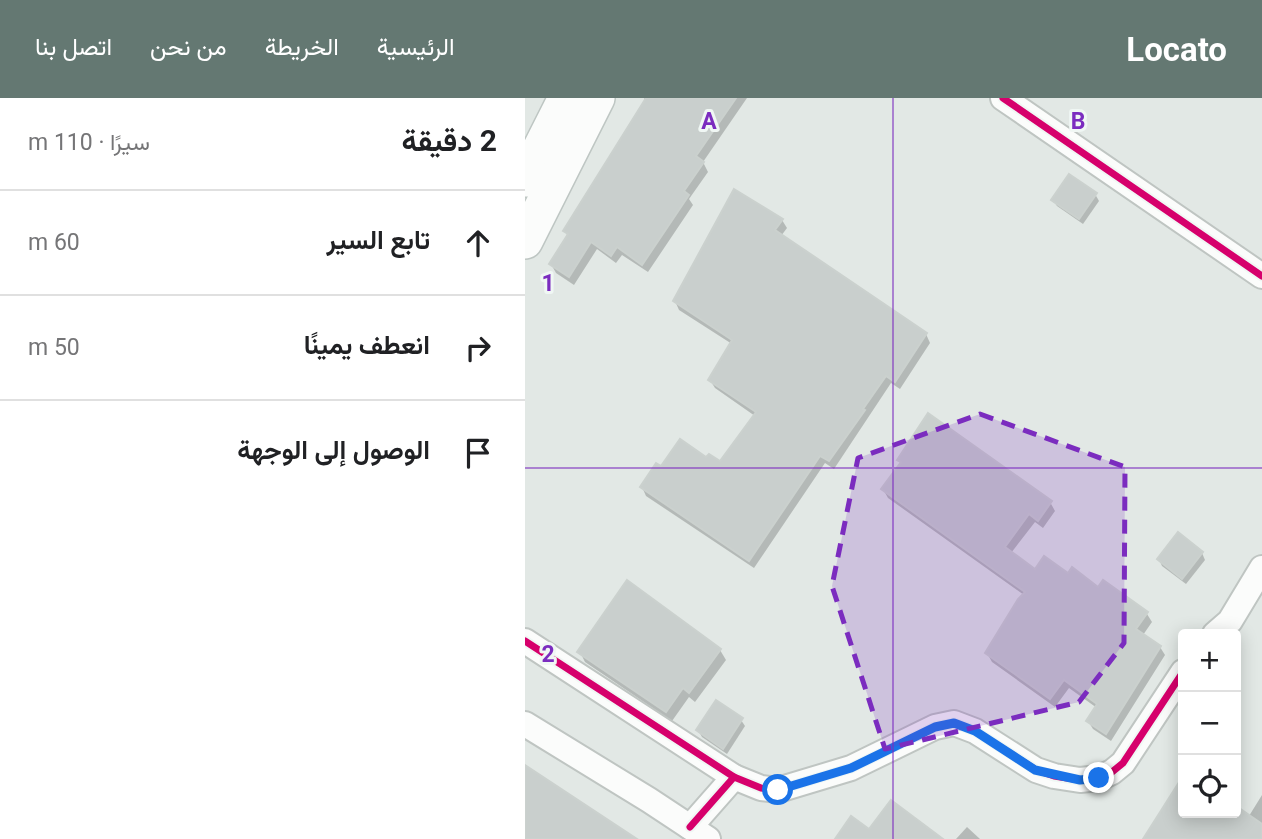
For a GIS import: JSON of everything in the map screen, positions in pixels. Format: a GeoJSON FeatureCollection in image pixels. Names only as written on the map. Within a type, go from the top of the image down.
{"type":"FeatureCollection","features":[{"type":"Feature","properties":{"kind":"main road"},"geometry":{"type":"LineString","coordinates":[[525,179],[566,98]]}},
{"type":"Feature","properties":{"kind":"main road"},"geometry":{"type":"LineString","coordinates":[[525,241],[597,98]]}},
{"type":"Feature","properties":{"kind":"street"},"geometry":{"type":"LineString","coordinates":[[1003,98],[1262,276]]}},
{"type":"Feature","properties":{"kind":"street"},"geometry":{"type":"LineString","coordinates":[[1221,629],[1230,621],[1262,568]]}},
{"type":"Feature","properties":{"kind":"street"},"geometry":{"type":"LineString","coordinates":[[525,642],[734,777],[761,788],[778,790],[851,768],[935,727],[954,723],[975,731],[1035,770],[1080,780],[1099,778],[1123,763],[1178,680]]}},
{"type":"Feature","properties":{"kind":"street"},"geometry":{"type":"LineString","coordinates":[[525,724],[699,833],[734,777]]}},
{"type":"Feature","properties":{"kind":"highlighted area"},"geometry":{"type":"Polygon","coordinates":[[[980,414],[1125,467],[1124,643],[1079,702],[885,749],[832,586],[858,458],[980,414]]]}},
{"type":"Feature","properties":{"kind":"building"},"geometry":{"type":"Polygon","coordinates":[[[646,98],[736,98],[696,156],[704,162],[684,191],[689,195],[642,265],[617,247],[611,256],[591,242],[569,277],[549,264],[568,234],[563,231],[646,98]]]}},
{"type":"Feature","properties":{"kind":"building"},"geometry":{"type":"Polygon","coordinates":[[[1069,174],[1097,193],[1079,219],[1051,200],[1069,174]]]}},
{"type":"Feature","properties":{"kind":"building"},"geometry":{"type":"Polygon","coordinates":[[[734,189],[783,219],[775,230],[927,333],[895,382],[886,376],[829,461],[820,456],[749,561],[640,487],[656,463],[661,466],[680,439],[706,457],[709,454],[720,461],[756,412],[708,380],[732,340],[673,301],[734,189]]]}},
{"type":"Feature","properties":{"kind":"building"},"geometry":{"type":"Polygon","coordinates":[[[928,413],[1052,501],[1038,521],[1029,514],[1005,547],[1035,569],[1044,556],[1068,573],[1072,567],[1098,587],[1103,580],[1148,612],[1136,629],[1161,646],[1106,734],[1086,721],[1097,704],[1064,680],[1050,699],[985,653],[1025,592],[881,489],[901,462],[897,460],[928,413]]]}},
{"type":"Feature","properties":{"kind":"building"},"geometry":{"type":"Polygon","coordinates":[[[1178,532],[1203,552],[1182,579],[1157,559],[1178,532]]]}},
{"type":"Feature","properties":{"kind":"building"},"geometry":{"type":"Polygon","coordinates":[[[627,580],[721,649],[689,693],[683,688],[666,712],[577,652],[627,580]]]}},
{"type":"Feature","properties":{"kind":"building"},"geometry":{"type":"Polygon","coordinates":[[[716,700],[743,718],[723,749],[696,730],[716,700]]]}},
{"type":"Feature","properties":{"kind":"building"},"geometry":{"type":"Polygon","coordinates":[[[525,765],[637,839],[525,839],[525,765]]]}},
{"type":"Feature","properties":{"kind":"building"},"geometry":{"type":"Polygon","coordinates":[[[1178,784],[1178,818],[1241,818],[1241,809],[1262,824],[1262,839],[1143,839],[1178,784]]]}},
{"type":"Feature","properties":{"kind":"building"},"geometry":{"type":"Polygon","coordinates":[[[891,800],[943,839],[835,839],[851,816],[869,829],[891,800]]]}},
{"type":"Feature","properties":{"kind":"cycle path"},"geometry":{"type":"LineString","coordinates":[[1003,98],[1262,276]]}},
{"type":"Feature","properties":{"kind":"cycle path"},"geometry":{"type":"LineString","coordinates":[[525,641],[734,777]]}},
{"type":"Feature","properties":{"kind":"cycle path"},"geometry":{"type":"LineString","coordinates":[[690,827],[734,777],[761,788],[778,790],[851,768],[935,727],[954,723],[975,731],[1036,770],[1080,780],[1099,778],[1123,763],[1178,680]]}},
{"type":"Feature","properties":{"kind":"route"},"geometry":{"type":"LineString","coordinates":[[778,790],[851,768],[935,727],[954,723],[975,731],[1035,770],[1080,780],[1099,778]]}}]}
